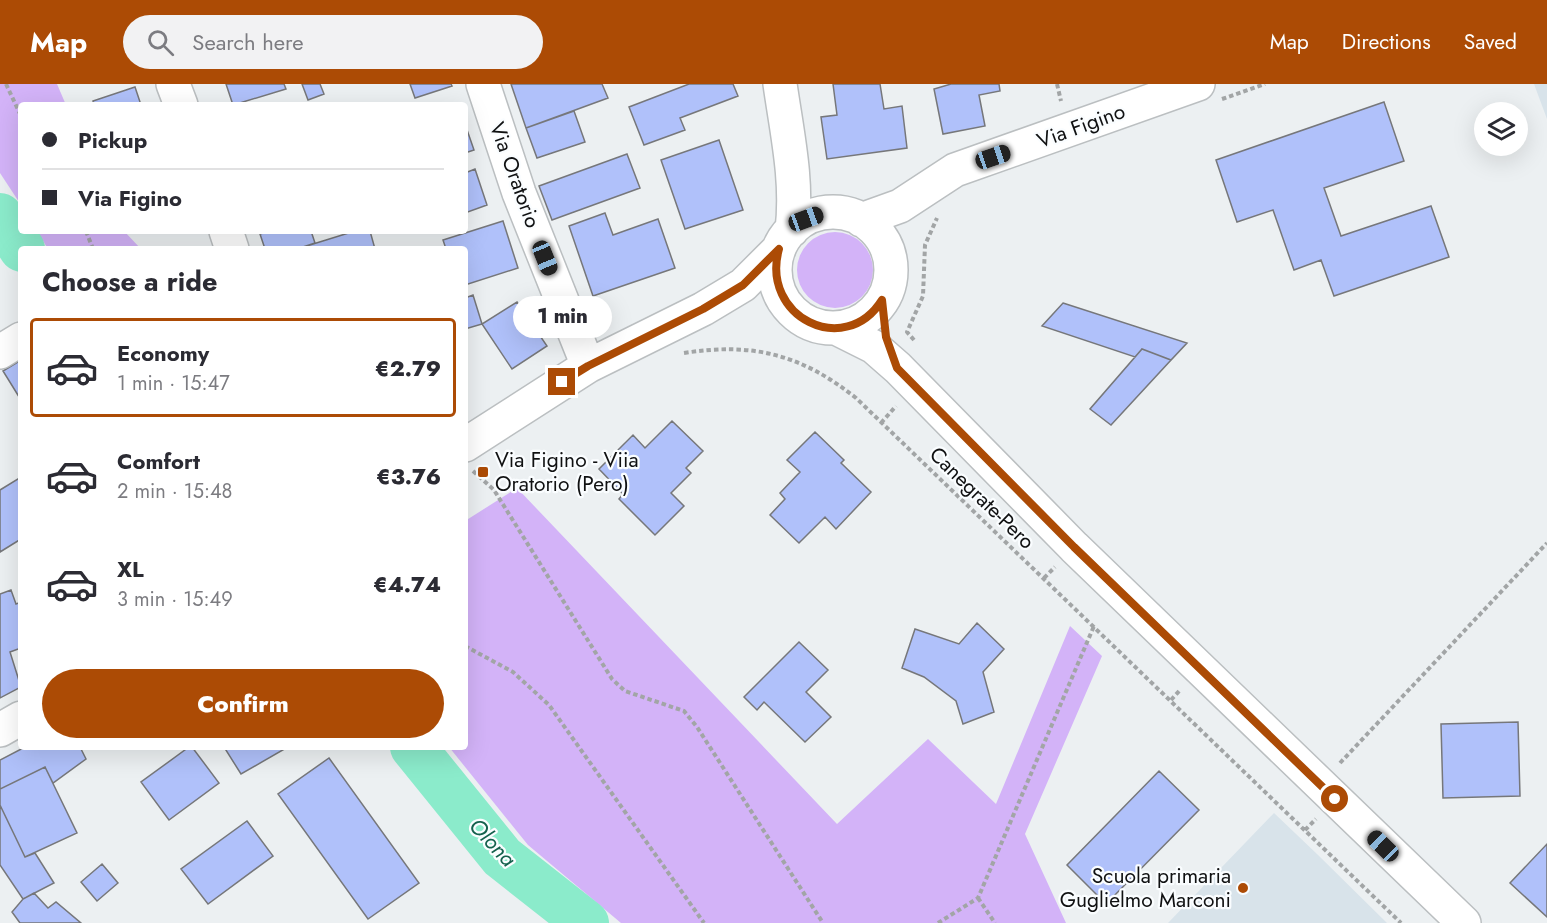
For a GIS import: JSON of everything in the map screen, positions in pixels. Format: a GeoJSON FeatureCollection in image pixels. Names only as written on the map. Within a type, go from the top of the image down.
{"type":"FeatureCollection","features":[{"type":"Feature","properties":{"kind":"street"},"geometry":{"type":"LineString","coordinates":[[173,84],[180,102]]}},
{"type":"Feature","properties":{"kind":"street","name":"Via Oratorio"},"geometry":{"type":"LineString","coordinates":[[483,84],[519,194],[588,366]]}},
{"type":"Feature","properties":{"kind":"street"},"geometry":{"type":"LineString","coordinates":[[780,84],[793,169],[795,203],[775,271],[776,283],[785,303],[806,321],[836,328],[910,367]]}},
{"type":"Feature","properties":{"kind":"street","name":"Via Figino"},"geometry":{"type":"LineString","coordinates":[[890,258],[909,220],[939,198],[955,170],[1209,92]]}},
{"type":"Feature","properties":{"kind":"street","name":"Via Figino"},"geometry":{"type":"LineString","coordinates":[[861,220],[900,207],[939,198]]}},
{"type":"Feature","properties":{"kind":"street"},"geometry":{"type":"LineString","coordinates":[[472,459],[588,366],[703,309],[743,285],[806,219],[818,214],[833,212],[861,220],[878,233],[890,258],[890,283],[882,300],[869,316],[859,322],[836,328]]}},
{"type":"Feature","properties":{"kind":"street"},"geometry":{"type":"LineString","coordinates":[[703,309],[738,300],[785,303]]}},
{"type":"Feature","properties":{"kind":"street"},"geometry":{"type":"LineString","coordinates":[[882,300],[886,337],[910,367],[1074,547],[1464,923]]}},
{"type":"Feature","properties":{"kind":"street"},"geometry":{"type":"LineString","coordinates":[[0,352],[18,341]]}},
{"type":"Feature","properties":{"kind":"street"},"geometry":{"type":"LineString","coordinates":[[0,730],[18,720]]}},
{"type":"Feature","properties":{"kind":"path"},"geometry":{"type":"LineString","coordinates":[[6,84],[18,110]]}},
{"type":"Feature","properties":{"kind":"path"},"geometry":{"type":"LineString","coordinates":[[1209,92],[1265,84]]}},
{"type":"Feature","properties":{"kind":"path"},"geometry":{"type":"LineString","coordinates":[[881,423],[910,367],[907,332],[923,296],[925,245],[936,219],[939,198]]}},
{"type":"Feature","properties":{"kind":"path","name":"Canegrate-Pero"},"geometry":{"type":"LineString","coordinates":[[679,353],[708,349],[741,349],[804,363],[832,379],[856,398],[1401,923]]}},
{"type":"Feature","properties":{"kind":"path"},"geometry":{"type":"LineString","coordinates":[[472,459],[494,490],[612,679],[626,691],[684,711],[697,727],[823,923]]}},
{"type":"Feature","properties":{"kind":"path"},"geometry":{"type":"LineString","coordinates":[[1320,784],[1547,543]]}},
{"type":"Feature","properties":{"kind":"path"},"geometry":{"type":"LineString","coordinates":[[938,923],[978,898],[1094,626]]}},
{"type":"Feature","properties":{"kind":"path"},"geometry":{"type":"LineString","coordinates":[[468,648],[513,672],[549,705],[704,923]]}},
{"type":"Feature","properties":{"kind":"path"},"geometry":{"type":"LineString","coordinates":[[978,898],[995,923]]}},
{"type":"Feature","properties":{"kind":"shaded area"},"geometry":{"type":"Polygon","coordinates":[[[0,84],[57,84],[65,102],[18,102],[18,200],[0,173],[0,84]]]}},
{"type":"Feature","properties":{"kind":"shaded area"},"geometry":{"type":"Polygon","coordinates":[[[1534,84],[1547,84],[1547,119],[1534,84]]]}},
{"type":"Feature","properties":{"kind":"shaded area"},"geometry":{"type":"Polygon","coordinates":[[[835,232],[850,235],[862,243],[870,255],[873,270],[870,285],[862,297],[850,305],[835,308],[820,305],[808,297],[800,285],[797,270],[800,255],[808,243],[820,235],[835,232]]]}},
{"type":"Feature","properties":{"kind":"shaded area"},"geometry":{"type":"Polygon","coordinates":[[[39,234],[127,234],[138,246],[46,246],[39,234]]]}},
{"type":"Feature","properties":{"kind":"shaded area"},"geometry":{"type":"Polygon","coordinates":[[[517,488],[837,824],[928,739],[996,804],[1070,626],[1102,656],[1025,834],[1066,923],[621,923],[528,845],[451,750],[468,750],[468,519],[517,488]]]}},
{"type":"Feature","properties":{"kind":"shaded area","name":"Scuola primaria Guglielmo Marconi"},"geometry":{"type":"Polygon","coordinates":[[[1274,813],[1317,854],[1387,923],[1168,923],[1274,813]]]}},
{"type":"Feature","properties":{"kind":"building"},"geometry":{"type":"Polygon","coordinates":[[[226,84],[284,84],[286,89],[243,102],[232,102],[226,84]]]}},
{"type":"Feature","properties":{"kind":"building"},"geometry":{"type":"Polygon","coordinates":[[[302,84],[320,84],[324,94],[308,100],[302,84]]]}},
{"type":"Feature","properties":{"kind":"building"},"geometry":{"type":"Polygon","coordinates":[[[410,84],[451,84],[452,86],[415,98],[410,84]]]}},
{"type":"Feature","properties":{"kind":"building"},"geometry":{"type":"Polygon","coordinates":[[[511,84],[602,84],[608,98],[526,128],[511,84]]]}},
{"type":"Feature","properties":{"kind":"building"},"geometry":{"type":"Polygon","coordinates":[[[689,84],[733,84],[738,96],[680,118],[685,130],[644,145],[629,107],[689,84]]]}},
{"type":"Feature","properties":{"kind":"building"},"geometry":{"type":"Polygon","coordinates":[[[833,84],[880,84],[884,109],[902,106],[907,148],[827,159],[821,117],[837,115],[833,84]]]}},
{"type":"Feature","properties":{"kind":"building"},"geometry":{"type":"Polygon","coordinates":[[[951,84],[999,84],[1000,91],[979,95],[985,126],[943,134],[934,89],[951,84]]]}},
{"type":"Feature","properties":{"kind":"building"},"geometry":{"type":"Polygon","coordinates":[[[135,87],[140,102],[93,102],[135,87]]]}},
{"type":"Feature","properties":{"kind":"building"},"geometry":{"type":"Polygon","coordinates":[[[1384,102],[1404,161],[1324,188],[1341,236],[1431,206],[1449,257],[1334,296],[1321,260],[1294,270],[1273,210],[1237,222],[1216,160],[1384,102]]]}},
{"type":"Feature","properties":{"kind":"building"},"geometry":{"type":"Polygon","coordinates":[[[574,111],[585,142],[537,158],[526,128],[574,111]]]}},
{"type":"Feature","properties":{"kind":"building"},"geometry":{"type":"Polygon","coordinates":[[[468,133],[474,150],[468,152],[468,133]]]}},
{"type":"Feature","properties":{"kind":"building"},"geometry":{"type":"Polygon","coordinates":[[[719,140],[743,210],[685,229],[661,160],[719,140]]]}},
{"type":"Feature","properties":{"kind":"building"},"geometry":{"type":"Polygon","coordinates":[[[627,154],[640,188],[552,220],[539,186],[627,154]]]}},
{"type":"Feature","properties":{"kind":"building"},"geometry":{"type":"Polygon","coordinates":[[[475,169],[487,205],[468,212],[468,172],[475,169]]]}},
{"type":"Feature","properties":{"kind":"building"},"geometry":{"type":"Polygon","coordinates":[[[605,213],[613,235],[658,219],[675,268],[593,296],[569,226],[605,213]]]}},
{"type":"Feature","properties":{"kind":"building"},"geometry":{"type":"Polygon","coordinates":[[[503,221],[518,268],[468,284],[468,246],[445,246],[443,240],[468,234],[503,221]]]}},
{"type":"Feature","properties":{"kind":"building"},"geometry":{"type":"Polygon","coordinates":[[[260,234],[312,234],[315,243],[306,246],[264,246],[260,234]]]}},
{"type":"Feature","properties":{"kind":"building"},"geometry":{"type":"Polygon","coordinates":[[[345,234],[371,234],[374,246],[307,246],[345,234]]]}},
{"type":"Feature","properties":{"kind":"building"},"geometry":{"type":"Polygon","coordinates":[[[473,295],[482,324],[468,328],[468,297],[473,295]]]}},
{"type":"Feature","properties":{"kind":"building"},"geometry":{"type":"Polygon","coordinates":[[[517,302],[547,346],[512,369],[482,324],[517,302]]]}},
{"type":"Feature","properties":{"kind":"building"},"geometry":{"type":"Polygon","coordinates":[[[1063,303],[1187,343],[1171,360],[1142,349],[1135,357],[1042,326],[1063,303]]]}},
{"type":"Feature","properties":{"kind":"building"},"geometry":{"type":"Polygon","coordinates":[[[1142,349],[1171,360],[1111,425],[1090,409],[1142,349]]]}},
{"type":"Feature","properties":{"kind":"building"},"geometry":{"type":"Polygon","coordinates":[[[18,362],[18,395],[3,371],[18,362]]]}},
{"type":"Feature","properties":{"kind":"building"},"geometry":{"type":"Polygon","coordinates":[[[672,421],[703,451],[686,468],[691,473],[671,493],[684,506],[655,535],[619,499],[623,494],[599,469],[633,435],[645,448],[672,421]]]}},
{"type":"Feature","properties":{"kind":"building"},"geometry":{"type":"Polygon","coordinates":[[[815,432],[844,460],[841,463],[871,492],[836,529],[825,517],[799,543],[770,515],[785,499],[780,493],[800,472],[787,460],[815,432]]]}},
{"type":"Feature","properties":{"kind":"building"},"geometry":{"type":"Polygon","coordinates":[[[18,479],[18,541],[0,552],[0,490],[18,479]]]}},
{"type":"Feature","properties":{"kind":"building"},"geometry":{"type":"Polygon","coordinates":[[[11,590],[16,604],[18,603],[18,649],[10,652],[18,677],[18,689],[0,698],[0,594],[11,590]]]}},
{"type":"Feature","properties":{"kind":"building"},"geometry":{"type":"Polygon","coordinates":[[[977,623],[1004,649],[983,672],[994,712],[963,724],[956,701],[924,677],[902,668],[915,629],[959,644],[977,623]]]}},
{"type":"Feature","properties":{"kind":"building"},"geometry":{"type":"Polygon","coordinates":[[[799,642],[828,670],[806,692],[831,717],[805,742],[764,702],[757,710],[744,697],[799,642]]]}},
{"type":"Feature","properties":{"kind":"building"},"geometry":{"type":"Polygon","coordinates":[[[1518,722],[1520,796],[1443,798],[1441,724],[1518,722]]]}},
{"type":"Feature","properties":{"kind":"building"},"geometry":{"type":"Polygon","coordinates":[[[19,750],[82,750],[86,759],[53,783],[45,767],[0,789],[0,760],[19,750]]]}},
{"type":"Feature","properties":{"kind":"building"},"geometry":{"type":"Polygon","coordinates":[[[185,750],[194,750],[219,783],[169,820],[141,782],[185,750]]]}},
{"type":"Feature","properties":{"kind":"building"},"geometry":{"type":"Polygon","coordinates":[[[226,750],[283,750],[241,774],[226,750]]]}},
{"type":"Feature","properties":{"kind":"building"},"geometry":{"type":"Polygon","coordinates":[[[329,758],[419,883],[368,919],[278,794],[329,758]]]}},
{"type":"Feature","properties":{"kind":"building"},"geometry":{"type":"Polygon","coordinates":[[[45,767],[77,833],[25,857],[0,805],[0,789],[45,767]]]}},
{"type":"Feature","properties":{"kind":"building"},"geometry":{"type":"Polygon","coordinates":[[[1159,771],[1199,810],[1106,904],[1067,865],[1159,771]]]}},
{"type":"Feature","properties":{"kind":"building"},"geometry":{"type":"Polygon","coordinates":[[[0,805],[25,857],[35,853],[54,883],[23,899],[0,865],[0,805]]]}},
{"type":"Feature","properties":{"kind":"building"},"geometry":{"type":"Polygon","coordinates":[[[247,821],[273,856],[208,904],[181,869],[247,821]]]}},
{"type":"Feature","properties":{"kind":"building"},"geometry":{"type":"Polygon","coordinates":[[[1547,844],[1547,917],[1510,883],[1547,844]]]}},
{"type":"Feature","properties":{"kind":"building"},"geometry":{"type":"Polygon","coordinates":[[[102,864],[118,883],[97,901],[81,882],[102,864]]]}},
{"type":"Feature","properties":{"kind":"building"},"geometry":{"type":"Polygon","coordinates":[[[34,893],[48,908],[56,902],[81,923],[20,923],[12,912],[23,899],[34,893]]]}},
{"type":"Feature","properties":{"kind":"waterway","name":"Olona"},"geometry":{"type":"LineString","coordinates":[[0,216],[20,246]]}},
{"type":"Feature","properties":{"kind":"waterway","name":"Olona"},"geometry":{"type":"LineString","coordinates":[[415,750],[502,857],[586,923]]}},
{"type":"Feature","properties":{"kind":"place","name":"Via Figino - Viia Oratorio (Pero)"},"geometry":{"type":"Point","coordinates":[483,472]}},
{"type":"Feature","properties":{"kind":"place","name":"Scuola primaria Guglielmo Marconi"},"geometry":{"type":"Point","coordinates":[1243,888]}},
{"type":"Feature","properties":{"kind":"route"},"geometry":{"type":"LineString","coordinates":[[562,382],[588,366],[703,309],[743,285],[779,249],[775,271],[776,283],[785,303],[806,321],[823,327],[849,326],[869,316],[882,300],[886,337],[897,368],[1074,547],[1335,799]]}}]}
